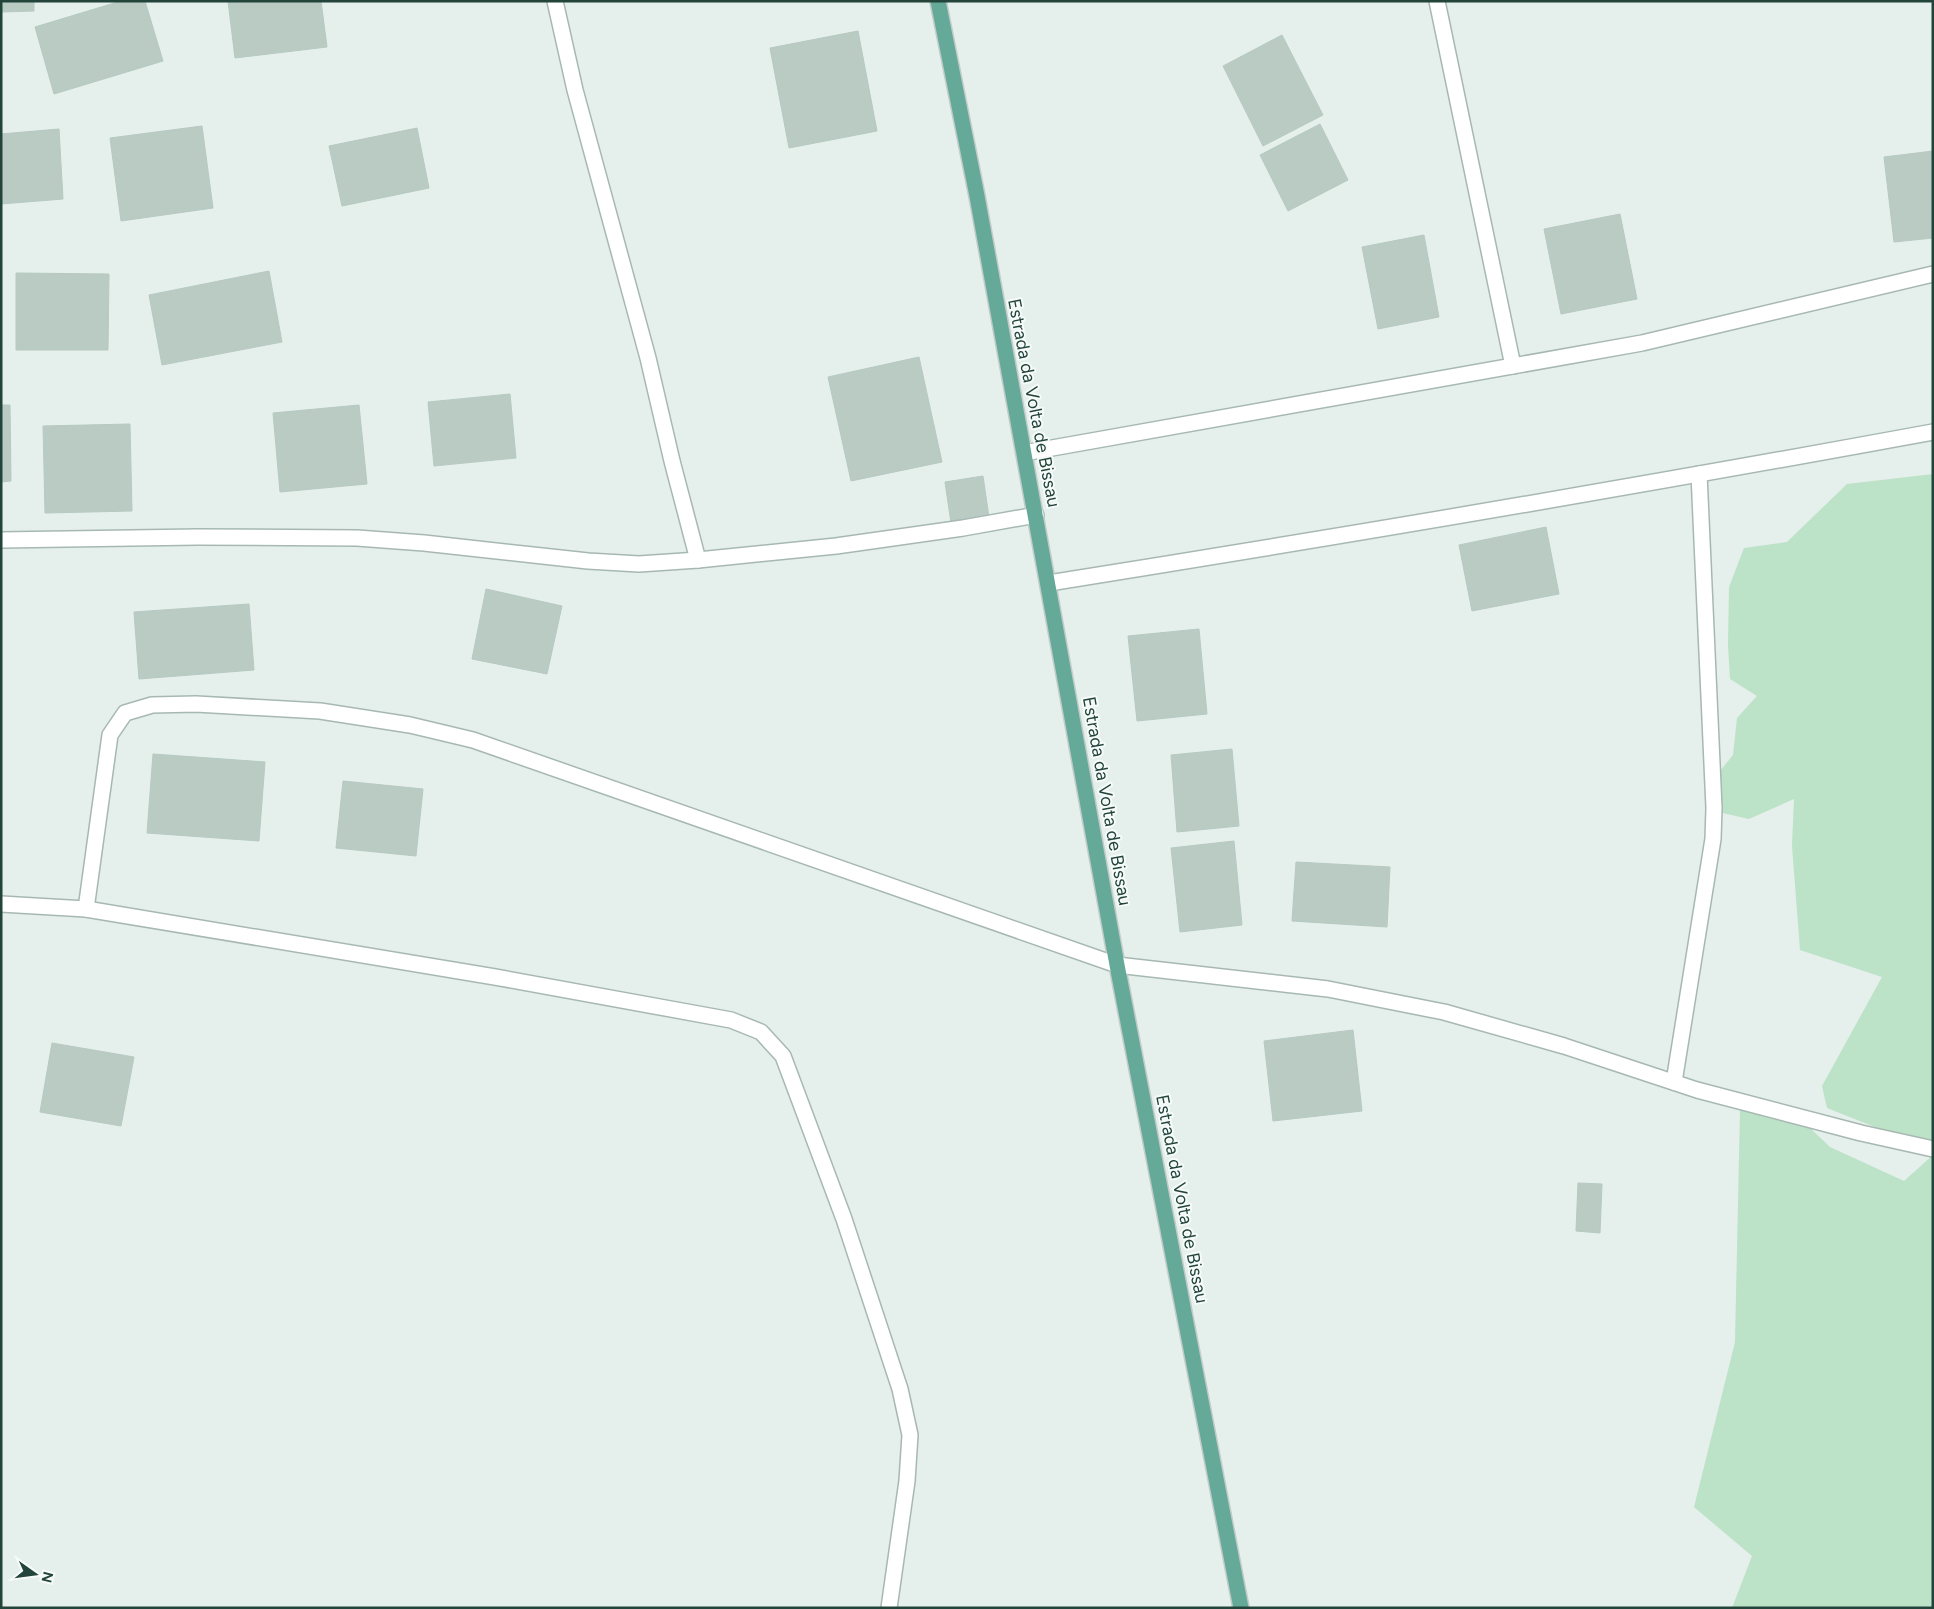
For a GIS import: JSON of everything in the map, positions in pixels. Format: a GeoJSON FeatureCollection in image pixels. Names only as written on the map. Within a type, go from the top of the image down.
{"type":"FeatureCollection","features":[{"type":"Feature","properties":{"kind":"main road","name":"Estrada da Volta de Bissau"},"geometry":{"type":"LineString","coordinates":[[938,1],[977,196],[1049,583],[1117,965],[1241,1608]]}},
{"type":"Feature","properties":{"kind":"street"},"geometry":{"type":"LineString","coordinates":[[555,1],[574,90],[648,358],[698,560]]}},
{"type":"Feature","properties":{"kind":"street"},"geometry":{"type":"LineString","coordinates":[[1437,1],[1513,366]]}},
{"type":"Feature","properties":{"kind":"street"},"geometry":{"type":"LineString","coordinates":[[1024,453],[1642,343],[1933,274]]}},
{"type":"Feature","properties":{"kind":"street"},"geometry":{"type":"LineString","coordinates":[[1049,583],[1315,540],[1933,432]]}},
{"type":"Feature","properties":{"kind":"street"},"geometry":{"type":"LineString","coordinates":[[1674,1082],[1713,839],[1713,798],[1699,474]]}},
{"type":"Feature","properties":{"kind":"street"},"geometry":{"type":"LineString","coordinates":[[1,540],[358,538],[424,543],[588,561],[639,564],[836,546],[963,528],[1036,515]]}},
{"type":"Feature","properties":{"kind":"street"},"geometry":{"type":"LineString","coordinates":[[86,909],[110,735],[125,713],[152,705],[225,705],[320,711],[410,725],[473,740],[1117,965],[1328,989],[1444,1012],[1564,1046],[1674,1082],[1798,1116],[1933,1149]]}},
{"type":"Feature","properties":{"kind":"street"},"geometry":{"type":"LineString","coordinates":[[1,904],[86,909],[731,1020],[761,1032],[783,1056],[796,1086],[848,1228],[900,1389],[910,1435],[908,1481],[889,1608]]}},
{"type":"Feature","properties":{"kind":"green space"},"geometry":{"type":"Polygon","coordinates":[[[1933,474],[1933,1150],[1827,1108],[1822,1086],[1882,977],[1800,950],[1792,846],[1794,799],[1749,819],[1714,811],[1716,776],[1733,755],[1737,718],[1757,696],[1730,679],[1728,645],[1729,587],[1744,548],[1787,542],[1847,484],[1933,474]]]}},
{"type":"Feature","properties":{"kind":"green space"},"geometry":{"type":"Polygon","coordinates":[[[1743,1103],[1811,1129],[1830,1147],[1904,1181],[1933,1155],[1933,1608],[1732,1608],[1752,1556],[1694,1507],[1735,1342],[1740,1111],[1743,1103]]]}},
{"type":"Feature","properties":{"kind":"building"},"geometry":{"type":"Polygon","coordinates":[[[1,1],[34,1],[34,11],[1,12],[1,1]]]}},
{"type":"Feature","properties":{"kind":"building"},"geometry":{"type":"Polygon","coordinates":[[[121,1],[145,1],[163,61],[54,94],[35,27],[121,1]]]}},
{"type":"Feature","properties":{"kind":"building"},"geometry":{"type":"Polygon","coordinates":[[[228,1],[321,1],[327,47],[235,58],[228,1]]]}},
{"type":"Feature","properties":{"kind":"building"},"geometry":{"type":"Polygon","coordinates":[[[858,31],[877,131],[789,148],[770,48],[858,31]]]}},
{"type":"Feature","properties":{"kind":"building"},"geometry":{"type":"Polygon","coordinates":[[[1282,35],[1323,115],[1263,146],[1223,66],[1282,35]]]}},
{"type":"Feature","properties":{"kind":"building"},"geometry":{"type":"Polygon","coordinates":[[[1320,124],[1348,180],[1288,211],[1260,155],[1320,124]]]}},
{"type":"Feature","properties":{"kind":"building"},"geometry":{"type":"Polygon","coordinates":[[[202,126],[213,208],[121,221],[110,138],[202,126]]]}},
{"type":"Feature","properties":{"kind":"building"},"geometry":{"type":"Polygon","coordinates":[[[417,128],[429,188],[342,206],[329,146],[417,128]]]}},
{"type":"Feature","properties":{"kind":"building"},"geometry":{"type":"Polygon","coordinates":[[[59,129],[63,199],[1,204],[1,134],[59,129]]]}},
{"type":"Feature","properties":{"kind":"building"},"geometry":{"type":"Polygon","coordinates":[[[1933,151],[1933,238],[1894,242],[1884,157],[1933,151]]]}},
{"type":"Feature","properties":{"kind":"building"},"geometry":{"type":"Polygon","coordinates":[[[1620,214],[1637,299],[1561,314],[1544,229],[1620,214]]]}},
{"type":"Feature","properties":{"kind":"building"},"geometry":{"type":"Polygon","coordinates":[[[1424,235],[1439,317],[1378,329],[1362,247],[1424,235]]]}},
{"type":"Feature","properties":{"kind":"building"},"geometry":{"type":"Polygon","coordinates":[[[269,271],[282,342],[162,365],[149,295],[269,271]]]}},
{"type":"Feature","properties":{"kind":"building"},"geometry":{"type":"Polygon","coordinates":[[[16,273],[109,274],[108,350],[16,350],[16,273]]]}},
{"type":"Feature","properties":{"kind":"building"},"geometry":{"type":"Polygon","coordinates":[[[919,357],[942,462],[851,481],[828,377],[919,357]]]}},
{"type":"Feature","properties":{"kind":"building"},"geometry":{"type":"Polygon","coordinates":[[[510,394],[516,458],[434,466],[428,402],[510,394]]]}},
{"type":"Feature","properties":{"kind":"building"},"geometry":{"type":"Polygon","coordinates":[[[1,405],[10,405],[11,481],[1,482],[1,405]]]}},
{"type":"Feature","properties":{"kind":"building"},"geometry":{"type":"Polygon","coordinates":[[[359,405],[367,484],[280,492],[273,413],[359,405]]]}},
{"type":"Feature","properties":{"kind":"building"},"geometry":{"type":"Polygon","coordinates":[[[130,424],[132,511],[45,513],[43,426],[130,424]]]}},
{"type":"Feature","properties":{"kind":"building"},"geometry":{"type":"Polygon","coordinates":[[[983,476],[989,517],[951,523],[945,482],[983,476]]]}},
{"type":"Feature","properties":{"kind":"building"},"geometry":{"type":"Polygon","coordinates":[[[1546,527],[1559,594],[1472,611],[1459,545],[1546,527]]]}},
{"type":"Feature","properties":{"kind":"building"},"geometry":{"type":"Polygon","coordinates":[[[486,589],[562,606],[547,674],[472,659],[486,589]]]}},
{"type":"Feature","properties":{"kind":"building"},"geometry":{"type":"Polygon","coordinates":[[[249,604],[254,670],[139,679],[134,612],[249,604]]]}},
{"type":"Feature","properties":{"kind":"building"},"geometry":{"type":"Polygon","coordinates":[[[1199,629],[1207,714],[1137,721],[1128,636],[1199,629]]]}},
{"type":"Feature","properties":{"kind":"building"},"geometry":{"type":"Polygon","coordinates":[[[1232,749],[1239,826],[1177,832],[1171,755],[1232,749]]]}},
{"type":"Feature","properties":{"kind":"building"},"geometry":{"type":"Polygon","coordinates":[[[153,754],[265,762],[259,841],[147,833],[153,754]]]}},
{"type":"Feature","properties":{"kind":"building"},"geometry":{"type":"Polygon","coordinates":[[[343,781],[423,789],[416,856],[336,848],[343,781]]]}},
{"type":"Feature","properties":{"kind":"building"},"geometry":{"type":"Polygon","coordinates":[[[1234,841],[1242,925],[1180,932],[1171,848],[1234,841]]]}},
{"type":"Feature","properties":{"kind":"building"},"geometry":{"type":"Polygon","coordinates":[[[1296,862],[1390,867],[1387,927],[1292,921],[1296,862]]]}},
{"type":"Feature","properties":{"kind":"building"},"geometry":{"type":"Polygon","coordinates":[[[1353,1030],[1362,1111],[1273,1121],[1264,1041],[1353,1030]]]}},
{"type":"Feature","properties":{"kind":"building"},"geometry":{"type":"Polygon","coordinates":[[[52,1043],[134,1057],[121,1126],[40,1112],[52,1043]]]}},
{"type":"Feature","properties":{"kind":"building"},"geometry":{"type":"Polygon","coordinates":[[[1578,1183],[1602,1184],[1600,1233],[1576,1231],[1578,1183]]]}}]}
